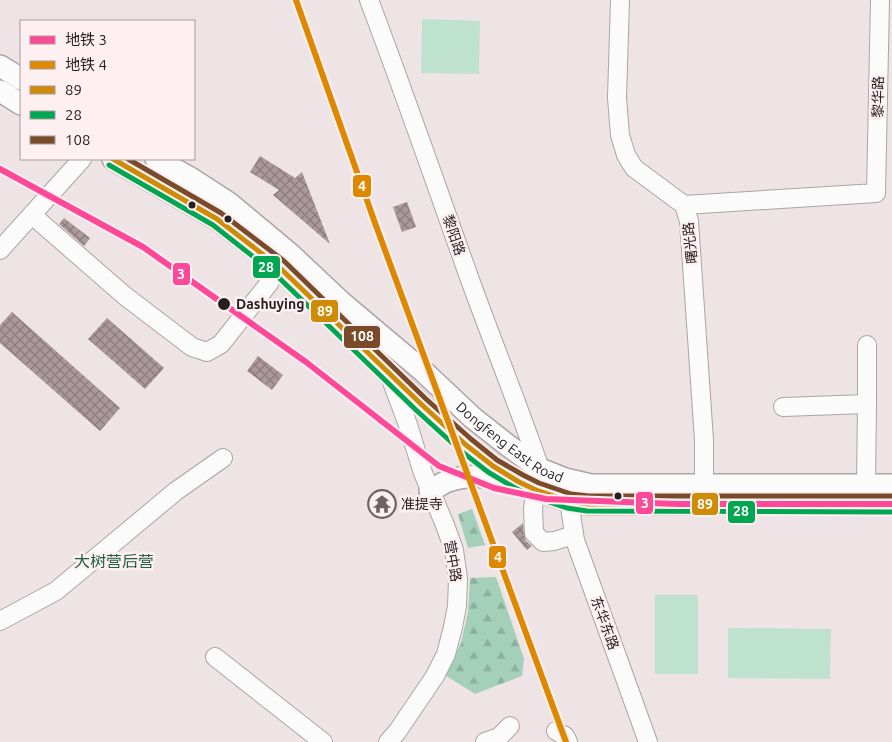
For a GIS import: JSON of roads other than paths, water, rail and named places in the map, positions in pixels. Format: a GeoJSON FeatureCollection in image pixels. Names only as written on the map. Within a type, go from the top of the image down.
{"type":"FeatureCollection","features":[{"type":"Feature","properties":{"kind":"main road"},"geometry":{"type":"LineString","coordinates":[[0,66],[20,78]]}},
{"type":"Feature","properties":{"kind":"main road"},"geometry":{"type":"LineString","coordinates":[[0,91],[20,103]]}},
{"type":"Feature","properties":{"kind":"main road","name":"Dongfeng East Road"},"geometry":{"type":"LineString","coordinates":[[115,160],[217,220],[279,267],[466,445],[493,466],[528,486],[569,501],[588,504],[892,504]]}},
{"type":"Feature","properties":{"kind":"main road","name":"Dongfeng East Road"},"geometry":{"type":"LineString","coordinates":[[158,160],[192,179],[229,204],[290,254],[341,302],[423,371],[474,418],[540,468],[565,479],[591,485],[892,485]]}},
{"type":"Feature","properties":{"kind":"main road"},"geometry":{"type":"LineString","coordinates":[[430,491],[447,481],[466,478],[496,478],[528,486]]}},
{"type":"Feature","properties":{"kind":"street","name":"黎阳路"},"geometry":{"type":"LineString","coordinates":[[369,0],[540,468]]}},
{"type":"Feature","properties":{"kind":"street","name":"曙光路"},"geometry":{"type":"LineString","coordinates":[[620,0],[617,98],[620,135],[626,155],[634,168],[684,205],[689,221],[704,440],[704,485]]}},
{"type":"Feature","properties":{"kind":"street","name":"黎华路"},"geometry":{"type":"LineString","coordinates":[[684,205],[876,193],[885,150],[880,0]]}},
{"type":"Feature","properties":{"kind":"street"},"geometry":{"type":"LineString","coordinates":[[0,250],[81,160]]}},
{"type":"Feature","properties":{"kind":"street"},"geometry":{"type":"LineString","coordinates":[[32,215],[124,296],[192,346],[207,352],[221,344],[270,282]]}},
{"type":"Feature","properties":{"kind":"street"},"geometry":{"type":"LineString","coordinates":[[866,345],[866,485]]}},
{"type":"Feature","properties":{"kind":"street","name":"营中路"},"geometry":{"type":"LineString","coordinates":[[388,371],[408,425],[422,473],[454,550],[458,579],[457,606],[446,654],[435,676],[397,732],[388,742]]}},
{"type":"Feature","properties":{"kind":"street"},"geometry":{"type":"LineString","coordinates":[[783,407],[867,404]]}},
{"type":"Feature","properties":{"kind":"street"},"geometry":{"type":"LineString","coordinates":[[0,621],[56,591],[176,491],[223,458]]}},
{"type":"Feature","properties":{"kind":"street"},"geometry":{"type":"LineString","coordinates":[[528,486],[533,508],[534,533],[543,542],[574,535]]}},
{"type":"Feature","properties":{"kind":"street","name":"东华东路"},"geometry":{"type":"LineString","coordinates":[[569,501],[575,540],[648,742]]}},
{"type":"Feature","properties":{"kind":"street"},"geometry":{"type":"LineString","coordinates":[[215,657],[322,742]]}},
{"type":"Feature","properties":{"kind":"street"},"geometry":{"type":"LineString","coordinates":[[484,742],[499,737],[510,726]]}},
{"type":"Feature","properties":{"kind":"metro line","name":"4"},"geometry":{"type":"LineString","coordinates":[[296,0],[375,223],[566,742]]}},
{"type":"Feature","properties":{"kind":"metro line","name":"3"},"geometry":{"type":"LineString","coordinates":[[0,169],[143,247],[306,362],[439,466],[494,488],[546,499],[677,504],[892,504]]}},
{"type":"Feature","properties":{"kind":"place","name":"Dashuying"},"geometry":{"type":"Point","coordinates":[224,304]}},
{"type":"Feature","properties":{"kind":"place","name":"准提寺"},"geometry":{"type":"Point","coordinates":[382,504]}},
{"type":"Feature","properties":{"kind":"district","name":"大树营后营"},"geometry":{"type":"Point","coordinates":[114,561]}}]}
